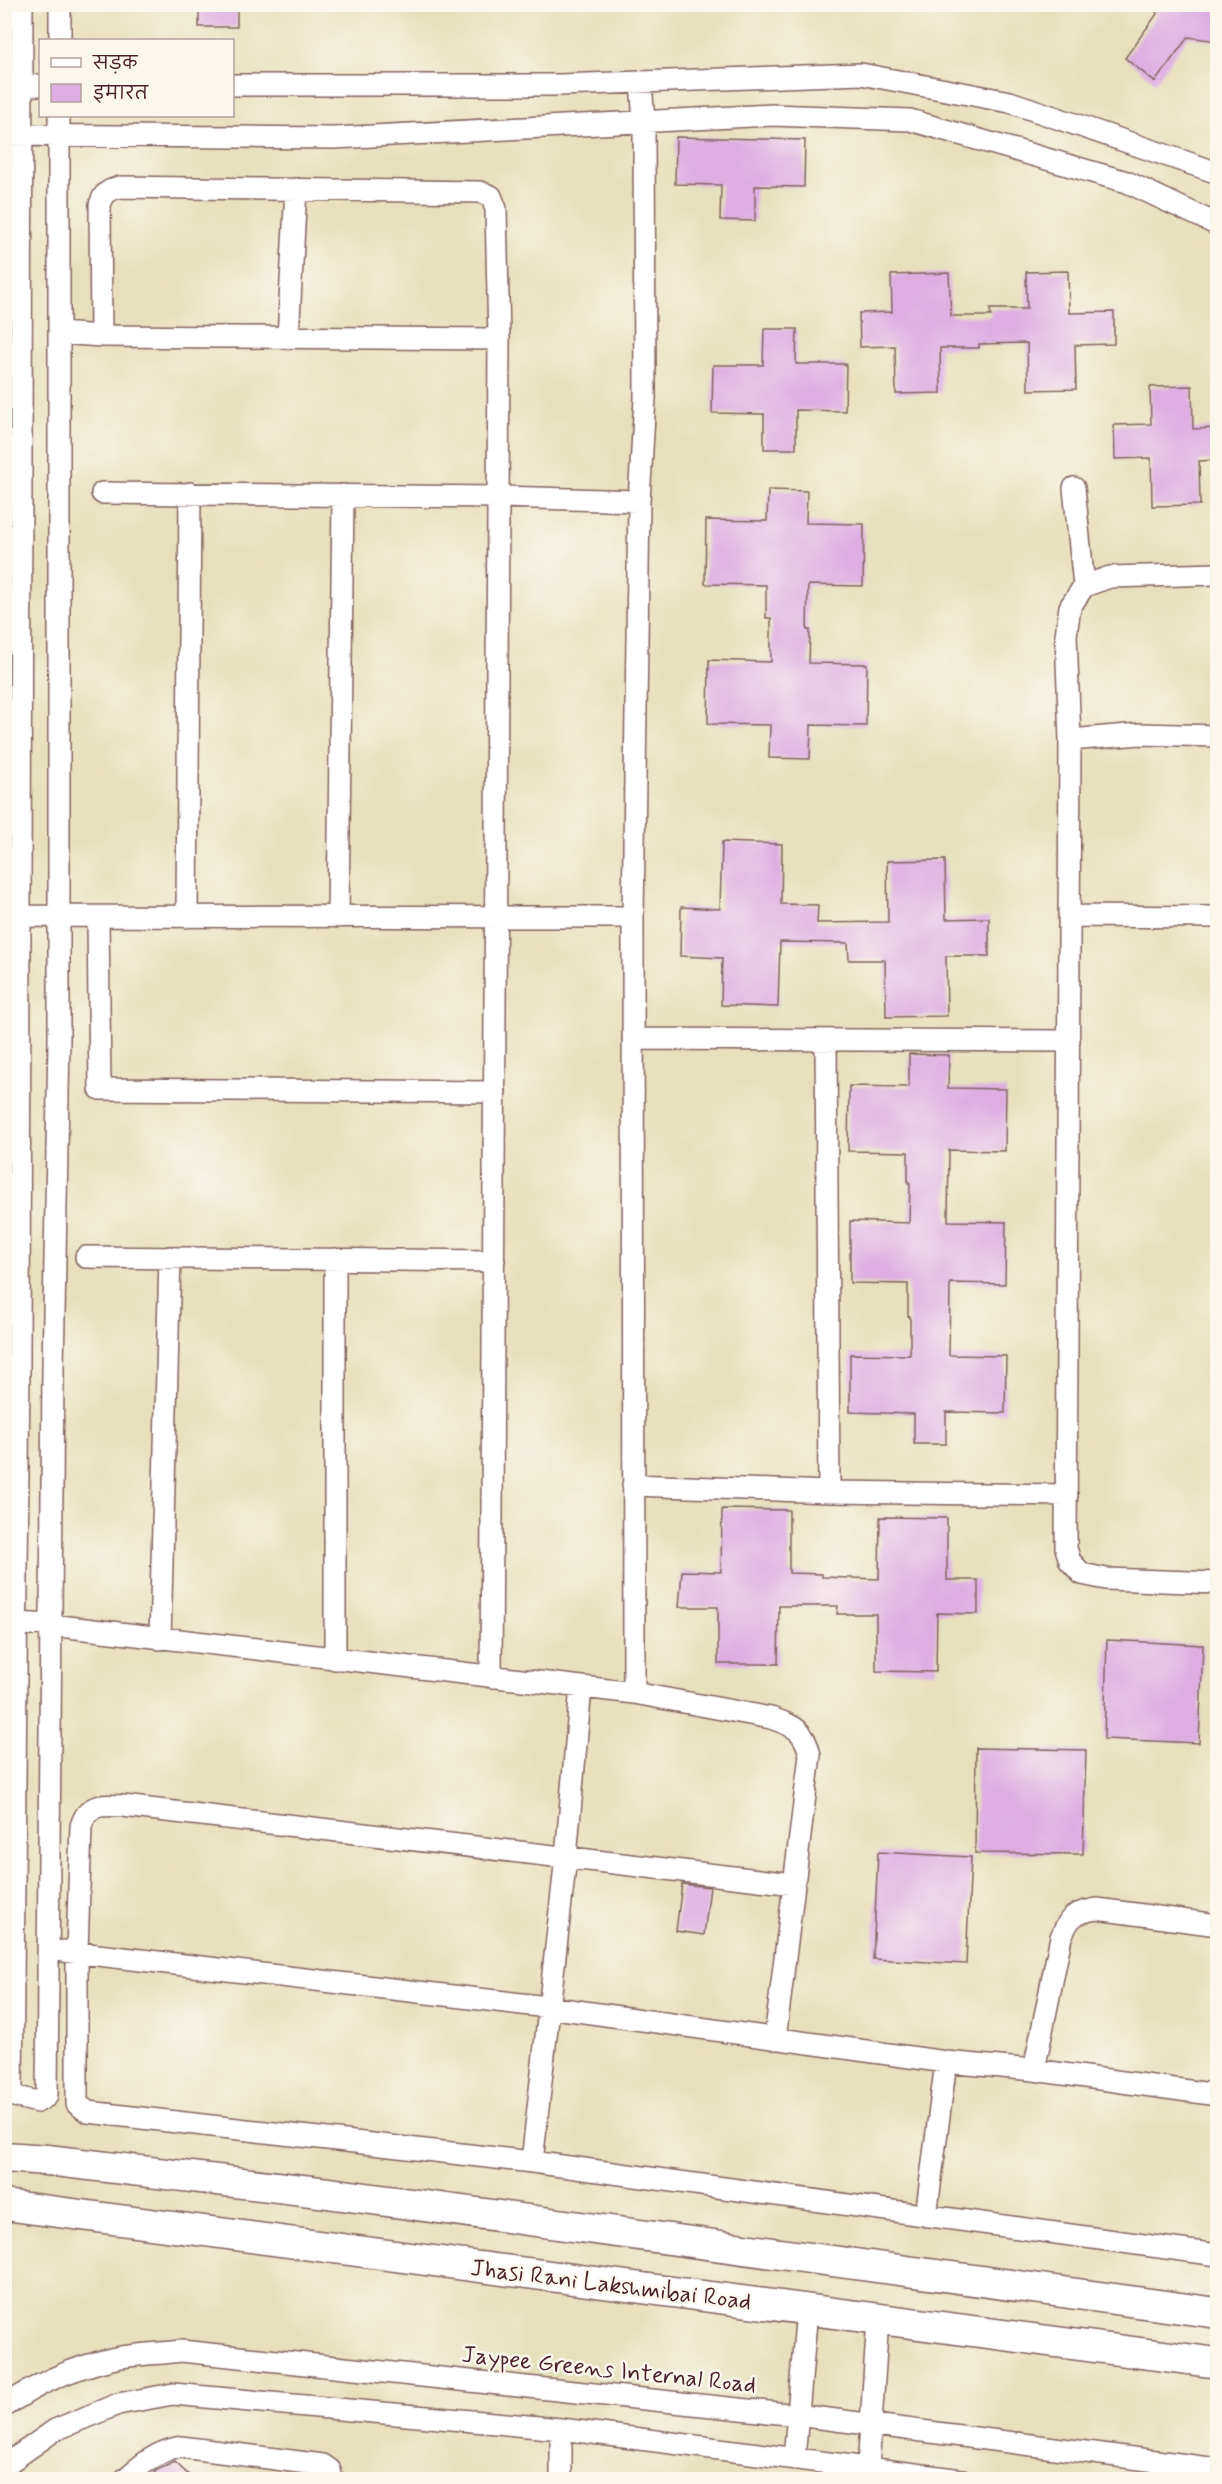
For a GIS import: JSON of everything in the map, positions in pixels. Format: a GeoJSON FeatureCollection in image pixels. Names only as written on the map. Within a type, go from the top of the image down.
{"type":"FeatureCollection","features":[{"type":"Feature","properties":{"kind":"main road"},"geometry":{"type":"LineString","coordinates":[[4,2157],[328,2193],[1218,2313]]}},
{"type":"Feature","properties":{"kind":"main road","name":"Jhasi Rani Lakshmibai Road"},"geometry":{"type":"LineString","coordinates":[[4,2205],[1218,2363]]}},
{"type":"Feature","properties":{"kind":"street"},"geometry":{"type":"LineString","coordinates":[[22,4],[22,86],[13,135],[20,916],[12,2089],[14,2096],[37,2102],[47,2096],[59,915],[59,125]]}},
{"type":"Feature","properties":{"kind":"street"},"geometry":{"type":"LineString","coordinates":[[60,4],[60,39]]}},
{"type":"Feature","properties":{"kind":"street"},"geometry":{"type":"LineString","coordinates":[[234,85],[560,85],[861,74],[1010,102],[1218,173]]}},
{"type":"Feature","properties":{"kind":"street"},"geometry":{"type":"LineString","coordinates":[[634,1693],[633,917],[639,501],[645,398],[644,122],[641,82]]}},
{"type":"Feature","properties":{"kind":"street"},"geometry":{"type":"LineString","coordinates":[[13,135],[59,125],[334,138],[772,115],[910,120],[1127,182],[1218,225]]}},
{"type":"Feature","properties":{"kind":"street"},"geometry":{"type":"LineString","coordinates":[[101,336],[100,205],[103,196],[110,190],[120,187],[480,192],[491,196],[496,209],[499,339],[491,1677]]}},
{"type":"Feature","properties":{"kind":"street"},"geometry":{"type":"LineString","coordinates":[[288,338],[296,189]]}},
{"type":"Feature","properties":{"kind":"street"},"geometry":{"type":"LineString","coordinates":[[59,333],[101,336],[499,339]]}},
{"type":"Feature","properties":{"kind":"street"},"geometry":{"type":"LineString","coordinates":[[1074,488],[1084,586]]}},
{"type":"Feature","properties":{"kind":"street"},"geometry":{"type":"LineString","coordinates":[[102,493],[498,497],[639,501]]}},
{"type":"Feature","properties":{"kind":"street"},"geometry":{"type":"LineString","coordinates":[[187,917],[190,493]]}},
{"type":"Feature","properties":{"kind":"street"},"geometry":{"type":"LineString","coordinates":[[338,917],[343,495]]}},
{"type":"Feature","properties":{"kind":"street"},"geometry":{"type":"LineString","coordinates":[[1218,574],[1110,577],[1084,586],[1070,607],[1066,635],[1070,740],[1066,1548],[1071,1561],[1082,1574],[1106,1579],[1218,1583]]}},
{"type":"Feature","properties":{"kind":"street"},"geometry":{"type":"LineString","coordinates":[[1070,740],[1140,734],[1218,736]]}},
{"type":"Feature","properties":{"kind":"street"},"geometry":{"type":"LineString","coordinates":[[20,916],[633,917]]}},
{"type":"Feature","properties":{"kind":"street"},"geometry":{"type":"LineString","coordinates":[[1069,916],[1218,917]]}},
{"type":"Feature","properties":{"kind":"street"},"geometry":{"type":"LineString","coordinates":[[98,917],[100,1089],[495,1092]]}},
{"type":"Feature","properties":{"kind":"street"},"geometry":{"type":"LineString","coordinates":[[633,1039],[1069,1041]]}},
{"type":"Feature","properties":{"kind":"street"},"geometry":{"type":"LineString","coordinates":[[826,1040],[829,1492]]}},
{"type":"Feature","properties":{"kind":"street"},"geometry":{"type":"LineString","coordinates":[[86,1257],[494,1261]]}},
{"type":"Feature","properties":{"kind":"street"},"geometry":{"type":"LineString","coordinates":[[160,1639],[170,1257]]}},
{"type":"Feature","properties":{"kind":"street"},"geometry":{"type":"LineString","coordinates":[[335,1259],[335,1659]]}},
{"type":"Feature","properties":{"kind":"street"},"geometry":{"type":"LineString","coordinates":[[633,1485],[829,1492],[1067,1494]]}},
{"type":"Feature","properties":{"kind":"street"},"geometry":{"type":"LineString","coordinates":[[16,1623],[51,1625],[634,1693],[771,1718],[791,1725],[806,1738],[810,1755],[776,2039]]}},
{"type":"Feature","properties":{"kind":"street"},"geometry":{"type":"LineString","coordinates":[[532,2162],[566,1857],[581,1687]]}},
{"type":"Feature","properties":{"kind":"street"},"geometry":{"type":"LineString","coordinates":[[794,1884],[104,1805],[92,1808],[84,1815],[81,1826],[76,2098],[82,2109],[88,2112],[532,2162],[1218,2255]]}},
{"type":"Feature","properties":{"kind":"street"},"geometry":{"type":"LineString","coordinates":[[1034,2070],[1061,1937],[1067,1921],[1078,1912],[1097,1909],[1218,1925]]}},
{"type":"Feature","properties":{"kind":"street"},"geometry":{"type":"LineString","coordinates":[[48,1950],[548,2007],[946,2062],[1034,2070],[1218,2095]]}},
{"type":"Feature","properties":{"kind":"street"},"geometry":{"type":"LineString","coordinates":[[926,2216],[946,2062]]}},
{"type":"Feature","properties":{"kind":"street"},"geometry":{"type":"LineString","coordinates":[[794,2459],[807,2310]]}},
{"type":"Feature","properties":{"kind":"street"},"geometry":{"type":"LineString","coordinates":[[868,2468],[878,2319]]}},
{"type":"Feature","properties":{"kind":"street","name":"Jaypee Greens Internal Road"},"geometry":{"type":"LineString","coordinates":[[4,2407],[53,2378],[111,2359],[181,2351],[798,2415],[1218,2469]]}},
{"type":"Feature","properties":{"kind":"street"},"geometry":{"type":"LineString","coordinates":[[4,2466],[55,2430],[118,2404],[173,2394],[561,2429],[962,2480]]}},
{"type":"Feature","properties":{"kind":"street"},"geometry":{"type":"LineString","coordinates":[[561,2429],[561,2480]]}},
{"type":"Feature","properties":{"kind":"street"},"geometry":{"type":"LineString","coordinates":[[124,2480],[145,2461],[164,2450],[181,2447],[323,2465],[330,2470],[332,2480]]}},
{"type":"Feature","properties":{"kind":"building"},"geometry":{"type":"Polygon","coordinates":[[[199,4],[237,4],[237,27],[199,27],[199,4]]]}},
{"type":"Feature","properties":{"kind":"building"},"geometry":{"type":"Polygon","coordinates":[[[1153,4],[1218,4],[1218,41],[1188,37],[1155,82],[1125,58],[1157,14],[1153,4]]]}},
{"type":"Feature","properties":{"kind":"building"},"geometry":{"type":"Polygon","coordinates":[[[676,137],[805,140],[804,187],[755,186],[755,221],[720,220],[721,185],[675,184],[676,137]]]}},
{"type":"Feature","properties":{"kind":"building"},"geometry":{"type":"Polygon","coordinates":[[[1068,271],[1069,313],[1114,312],[1114,344],[1075,345],[1076,389],[1028,390],[1027,343],[979,344],[979,348],[940,348],[941,393],[896,394],[895,346],[860,347],[859,313],[892,312],[891,275],[949,273],[951,316],[991,316],[990,309],[1027,309],[1026,272],[1068,271]]]}},
{"type":"Feature","properties":{"kind":"building"},"geometry":{"type":"Polygon","coordinates":[[[764,329],[797,329],[796,364],[846,364],[845,411],[796,410],[796,449],[764,449],[764,414],[712,413],[713,365],[763,365],[764,329]]]}},
{"type":"Feature","properties":{"kind":"building"},"geometry":{"type":"Polygon","coordinates":[[[1192,386],[1193,429],[1218,428],[1218,460],[1199,461],[1200,505],[1152,506],[1151,458],[1115,459],[1114,425],[1151,424],[1150,387],[1192,386]]]}},
{"type":"Feature","properties":{"kind":"building"},"geometry":{"type":"Polygon","coordinates":[[[768,490],[807,491],[806,523],[864,524],[863,586],[808,585],[807,630],[810,630],[809,663],[867,664],[866,726],[811,725],[810,759],[769,758],[770,725],[708,724],[709,660],[771,662],[771,618],[766,618],[766,585],[705,584],[706,520],[767,521],[768,490]]]}},
{"type":"Feature","properties":{"kind":"building"},"geometry":{"type":"Polygon","coordinates":[[[722,842],[782,844],[781,904],[818,905],[817,923],[888,922],[887,861],[945,860],[946,919],[989,918],[989,956],[946,956],[947,1016],[886,1017],[885,960],[849,960],[848,943],[780,942],[778,1007],[721,1005],[722,958],[680,956],[681,907],[720,909],[722,842]]]}},
{"type":"Feature","properties":{"kind":"building"},"geometry":{"type":"Polygon","coordinates":[[[909,1054],[949,1055],[948,1088],[1006,1089],[1005,1151],[949,1150],[948,1221],[1006,1222],[1005,1284],[950,1283],[949,1355],[1006,1356],[1005,1413],[946,1412],[946,1444],[914,1444],[914,1414],[850,1412],[850,1354],[910,1355],[910,1316],[908,1316],[908,1284],[850,1283],[850,1221],[909,1223],[910,1183],[908,1183],[908,1152],[848,1151],[849,1086],[909,1087],[909,1054]]]}},
{"type":"Feature","properties":{"kind":"building"},"geometry":{"type":"Polygon","coordinates":[[[722,1509],[789,1510],[789,1573],[822,1574],[822,1577],[879,1579],[880,1517],[947,1518],[947,1580],[978,1580],[978,1614],[937,1613],[936,1672],[876,1671],[876,1614],[837,1614],[838,1606],[779,1606],[778,1664],[718,1664],[718,1607],[679,1607],[682,1571],[721,1572],[722,1509]]]}},
{"type":"Feature","properties":{"kind":"building"},"geometry":{"type":"Polygon","coordinates":[[[1107,1640],[1203,1645],[1199,1743],[1104,1739],[1107,1640]]]}},
{"type":"Feature","properties":{"kind":"building"},"geometry":{"type":"Polygon","coordinates":[[[976,1748],[1086,1750],[1083,1854],[975,1853],[976,1748]]]}},
{"type":"Feature","properties":{"kind":"building"},"geometry":{"type":"Polygon","coordinates":[[[878,1852],[971,1857],[966,1964],[873,1959],[878,1852]]]}},
{"type":"Feature","properties":{"kind":"building"},"geometry":{"type":"Polygon","coordinates":[[[682,1884],[710,1887],[704,1935],[676,1931],[682,1884]]]}},
{"type":"Feature","properties":{"kind":"building"},"geometry":{"type":"Polygon","coordinates":[[[175,2462],[194,2480],[148,2480],[157,2470],[175,2462]]]}}]}
